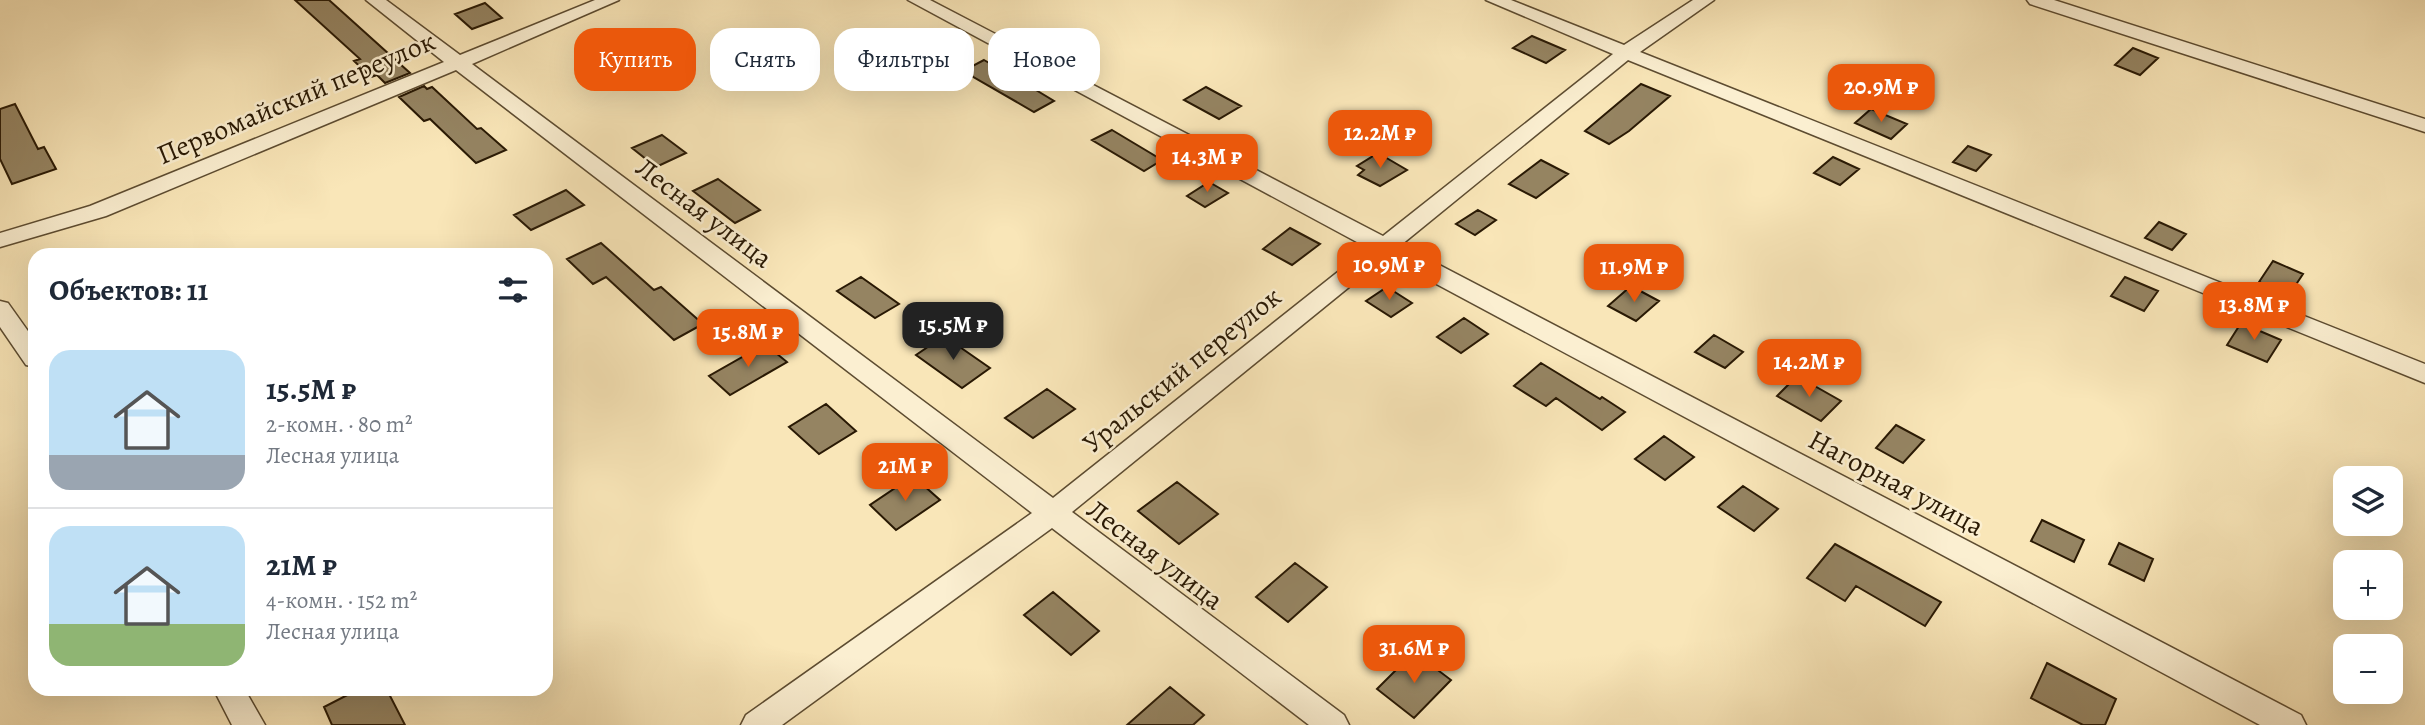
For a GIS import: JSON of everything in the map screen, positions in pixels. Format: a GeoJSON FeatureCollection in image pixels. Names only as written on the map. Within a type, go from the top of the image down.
{"type":"FeatureCollection","features":[{"type":"Feature","properties":{"kind":"street","name":"Лесная улица"},"geometry":{"type":"LineString","coordinates":[[375,0],[1333,725]]}},
{"type":"Feature","properties":{"kind":"street","name":"Первомайский переулок"},"geometry":{"type":"LineString","coordinates":[[0,240],[98,211],[456,61],[610,0]]}},
{"type":"Feature","properties":{"kind":"street","name":"Нагорная улица"},"geometry":{"type":"LineString","coordinates":[[917,0],[2290,725]]}},
{"type":"Feature","properties":{"kind":"street"},"geometry":{"type":"LineString","coordinates":[[1496,0],[2425,374]]}},
{"type":"Feature","properties":{"kind":"street","name":"Уральский переулок"},"geometry":{"type":"LineString","coordinates":[[757,725],[1051,514],[1627,52],[1705,0]]}},
{"type":"Feature","properties":{"kind":"street"},"geometry":{"type":"LineString","coordinates":[[2036,0],[2425,126]]}},
{"type":"Feature","properties":{"kind":"street"},"geometry":{"type":"LineString","coordinates":[[0,309],[28,349]]}},
{"type":"Feature","properties":{"kind":"street"},"geometry":{"type":"LineString","coordinates":[[232,696],[249,725]]}},
{"type":"Feature","properties":{"kind":"building"},"geometry":{"type":"Polygon","coordinates":[[[295,0],[329,0],[410,73],[385,83],[377,75],[371,77],[354,61],[360,59],[295,0]]]}},
{"type":"Feature","properties":{"kind":"building"},"geometry":{"type":"Polygon","coordinates":[[[485,3],[502,18],[472,29],[455,14],[485,3]]]}},
{"type":"Feature","properties":{"kind":"building"},"geometry":{"type":"Polygon","coordinates":[[[1532,36],[1565,50],[1546,63],[1513,48],[1532,36]]]}},
{"type":"Feature","properties":{"kind":"building"},"geometry":{"type":"Polygon","coordinates":[[[2133,48],[2158,58],[2140,75],[2115,65],[2133,48]]]}},
{"type":"Feature","properties":{"kind":"building"},"geometry":{"type":"Polygon","coordinates":[[[984,60],[988,62],[988,85],[974,77],[974,65],[984,60]]]}},
{"type":"Feature","properties":{"kind":"building"},"geometry":{"type":"Polygon","coordinates":[[[1641,84],[1670,96],[1629,131],[1609,144],[1585,131],[1641,84]]]}},
{"type":"Feature","properties":{"kind":"building"},"geometry":{"type":"Polygon","coordinates":[[[424,86],[427,89],[432,87],[477,129],[481,128],[506,150],[476,163],[430,119],[424,121],[399,97],[424,86]]]}},
{"type":"Feature","properties":{"kind":"building"},"geometry":{"type":"Polygon","coordinates":[[[1206,87],[1241,106],[1219,119],[1184,100],[1206,87]]]}},
{"type":"Feature","properties":{"kind":"building"},"geometry":{"type":"Polygon","coordinates":[[[998,91],[1037,91],[1054,101],[1034,112],[998,91]]]}},
{"type":"Feature","properties":{"kind":"building"},"geometry":{"type":"Polygon","coordinates":[[[15,104],[38,149],[44,147],[56,169],[12,184],[0,159],[0,109],[15,104]]]}},
{"type":"Feature","properties":{"kind":"building"},"geometry":{"type":"Polygon","coordinates":[[[1871,109],[1907,124],[1891,139],[1855,123],[1871,109]]]}},
{"type":"Feature","properties":{"kind":"building"},"geometry":{"type":"Polygon","coordinates":[[[1112,130],[1162,160],[1144,171],[1092,140],[1112,130]]]}},
{"type":"Feature","properties":{"kind":"building"},"geometry":{"type":"Polygon","coordinates":[[[662,135],[686,153],[656,167],[632,148],[662,135]]]}},
{"type":"Feature","properties":{"kind":"building"},"geometry":{"type":"Polygon","coordinates":[[[1968,146],[1991,155],[1976,171],[1953,162],[1968,146]]]}},
{"type":"Feature","properties":{"kind":"building"},"geometry":{"type":"Polygon","coordinates":[[[1378,153],[1407,170],[1380,186],[1358,175],[1364,170],[1357,166],[1378,153]]]}},
{"type":"Feature","properties":{"kind":"building"},"geometry":{"type":"Polygon","coordinates":[[[1833,157],[1859,169],[1840,185],[1814,173],[1833,157]]]}},
{"type":"Feature","properties":{"kind":"building"},"geometry":{"type":"Polygon","coordinates":[[[1541,160],[1568,174],[1536,198],[1509,184],[1541,160]]]}},
{"type":"Feature","properties":{"kind":"building"},"geometry":{"type":"Polygon","coordinates":[[[718,179],[760,210],[735,223],[693,191],[718,179]]]}},
{"type":"Feature","properties":{"kind":"building"},"geometry":{"type":"Polygon","coordinates":[[[1209,182],[1228,193],[1205,207],[1187,196],[1209,182]]]}},
{"type":"Feature","properties":{"kind":"building"},"geometry":{"type":"Polygon","coordinates":[[[566,190],[584,205],[531,230],[514,215],[566,190]]]}},
{"type":"Feature","properties":{"kind":"building"},"geometry":{"type":"Polygon","coordinates":[[[1478,210],[1496,220],[1475,235],[1456,224],[1478,210]]]}},
{"type":"Feature","properties":{"kind":"building"},"geometry":{"type":"Polygon","coordinates":[[[2159,222],[2186,234],[2172,250],[2145,238],[2159,222]]]}},
{"type":"Feature","properties":{"kind":"building"},"geometry":{"type":"Polygon","coordinates":[[[1290,228],[1320,244],[1292,265],[1263,249],[1290,228]]]}},
{"type":"Feature","properties":{"kind":"building"},"geometry":{"type":"Polygon","coordinates":[[[601,243],[654,290],[661,287],[703,324],[674,340],[606,277],[593,284],[567,259],[601,243]]]}},
{"type":"Feature","properties":{"kind":"building"},"geometry":{"type":"Polygon","coordinates":[[[2273,261],[2303,274],[2289,295],[2259,282],[2273,261]]]}},
{"type":"Feature","properties":{"kind":"building"},"geometry":{"type":"Polygon","coordinates":[[[861,277],[899,304],[875,318],[837,291],[861,277]]]}},
{"type":"Feature","properties":{"kind":"building"},"geometry":{"type":"Polygon","coordinates":[[[2125,277],[2158,291],[2144,311],[2111,296],[2125,277]]]}},
{"type":"Feature","properties":{"kind":"building"},"geometry":{"type":"Polygon","coordinates":[[[1631,286],[1659,301],[1636,321],[1608,306],[1631,286]]]}},
{"type":"Feature","properties":{"kind":"building"},"geometry":{"type":"Polygon","coordinates":[[[1387,287],[1412,303],[1391,317],[1366,301],[1387,287]]]}},
{"type":"Feature","properties":{"kind":"building"},"geometry":{"type":"Polygon","coordinates":[[[1464,318],[1488,334],[1461,353],[1437,337],[1464,318]]]}},
{"type":"Feature","properties":{"kind":"building"},"geometry":{"type":"Polygon","coordinates":[[[2241,323],[2281,340],[2267,362],[2227,345],[2241,323]]]}},
{"type":"Feature","properties":{"kind":"building"},"geometry":{"type":"Polygon","coordinates":[[[1714,335],[1743,352],[1725,368],[1695,352],[1714,335]]]}},
{"type":"Feature","properties":{"kind":"building"},"geometry":{"type":"Polygon","coordinates":[[[944,336],[990,368],[962,388],[916,355],[944,336]]]}},
{"type":"Feature","properties":{"kind":"building"},"geometry":{"type":"Polygon","coordinates":[[[765,344],[787,362],[730,395],[709,376],[765,344]]]}},
{"type":"Feature","properties":{"kind":"building"},"geometry":{"type":"Polygon","coordinates":[[[1541,363],[1625,412],[1602,430],[1556,398],[1546,406],[1514,386],[1541,363]]]}},
{"type":"Feature","properties":{"kind":"building"},"geometry":{"type":"Polygon","coordinates":[[[1797,376],[1841,401],[1821,421],[1777,396],[1797,376]]]}},
{"type":"Feature","properties":{"kind":"building"},"geometry":{"type":"Polygon","coordinates":[[[1047,389],[1075,409],[1033,438],[1005,418],[1047,389]]]}},
{"type":"Feature","properties":{"kind":"building"},"geometry":{"type":"Polygon","coordinates":[[[826,404],[856,431],[819,454],[789,427],[826,404]]]}},
{"type":"Feature","properties":{"kind":"building"},"geometry":{"type":"Polygon","coordinates":[[[1896,425],[1924,440],[1903,463],[1876,448],[1896,425]]]}},
{"type":"Feature","properties":{"kind":"building"},"geometry":{"type":"Polygon","coordinates":[[[1664,436],[1694,457],[1665,480],[1635,459],[1664,436]]]}},
{"type":"Feature","properties":{"kind":"building"},"geometry":{"type":"Polygon","coordinates":[[[913,476],[940,500],[896,530],[870,505],[913,476]]]}},
{"type":"Feature","properties":{"kind":"building"},"geometry":{"type":"Polygon","coordinates":[[[1177,482],[1218,514],[1179,544],[1138,511],[1177,482]]]}},
{"type":"Feature","properties":{"kind":"building"},"geometry":{"type":"Polygon","coordinates":[[[1743,486],[1778,509],[1754,531],[1718,507],[1743,486]]]}},
{"type":"Feature","properties":{"kind":"building"},"geometry":{"type":"Polygon","coordinates":[[[2042,520],[2084,540],[2074,562],[2031,541],[2042,520]]]}},
{"type":"Feature","properties":{"kind":"building"},"geometry":{"type":"Polygon","coordinates":[[[2119,543],[2153,559],[2144,581],[2109,564],[2119,543]]]}},
{"type":"Feature","properties":{"kind":"building"},"geometry":{"type":"Polygon","coordinates":[[[1835,544],[1941,602],[1925,626],[1856,586],[1845,601],[1807,578],[1835,544]]]}},
{"type":"Feature","properties":{"kind":"building"},"geometry":{"type":"Polygon","coordinates":[[[1295,563],[1327,587],[1288,622],[1256,597],[1295,563]]]}},
{"type":"Feature","properties":{"kind":"building"},"geometry":{"type":"Polygon","coordinates":[[[1053,592],[1099,631],[1071,655],[1024,615],[1053,592]]]}},
{"type":"Feature","properties":{"kind":"building"},"geometry":{"type":"Polygon","coordinates":[[[1414,652],[1451,680],[1414,718],[1377,689],[1414,652]]]}},
{"type":"Feature","properties":{"kind":"building"},"geometry":{"type":"Polygon","coordinates":[[[2047,663],[2116,699],[2105,725],[2083,725],[2031,698],[2047,663]]]}},
{"type":"Feature","properties":{"kind":"building"},"geometry":{"type":"Polygon","coordinates":[[[1170,687],[1204,715],[1193,725],[1127,725],[1170,687]]]}},
{"type":"Feature","properties":{"kind":"building"},"geometry":{"type":"Polygon","coordinates":[[[345,696],[390,696],[405,725],[332,725],[324,707],[345,696]]]}}]}
